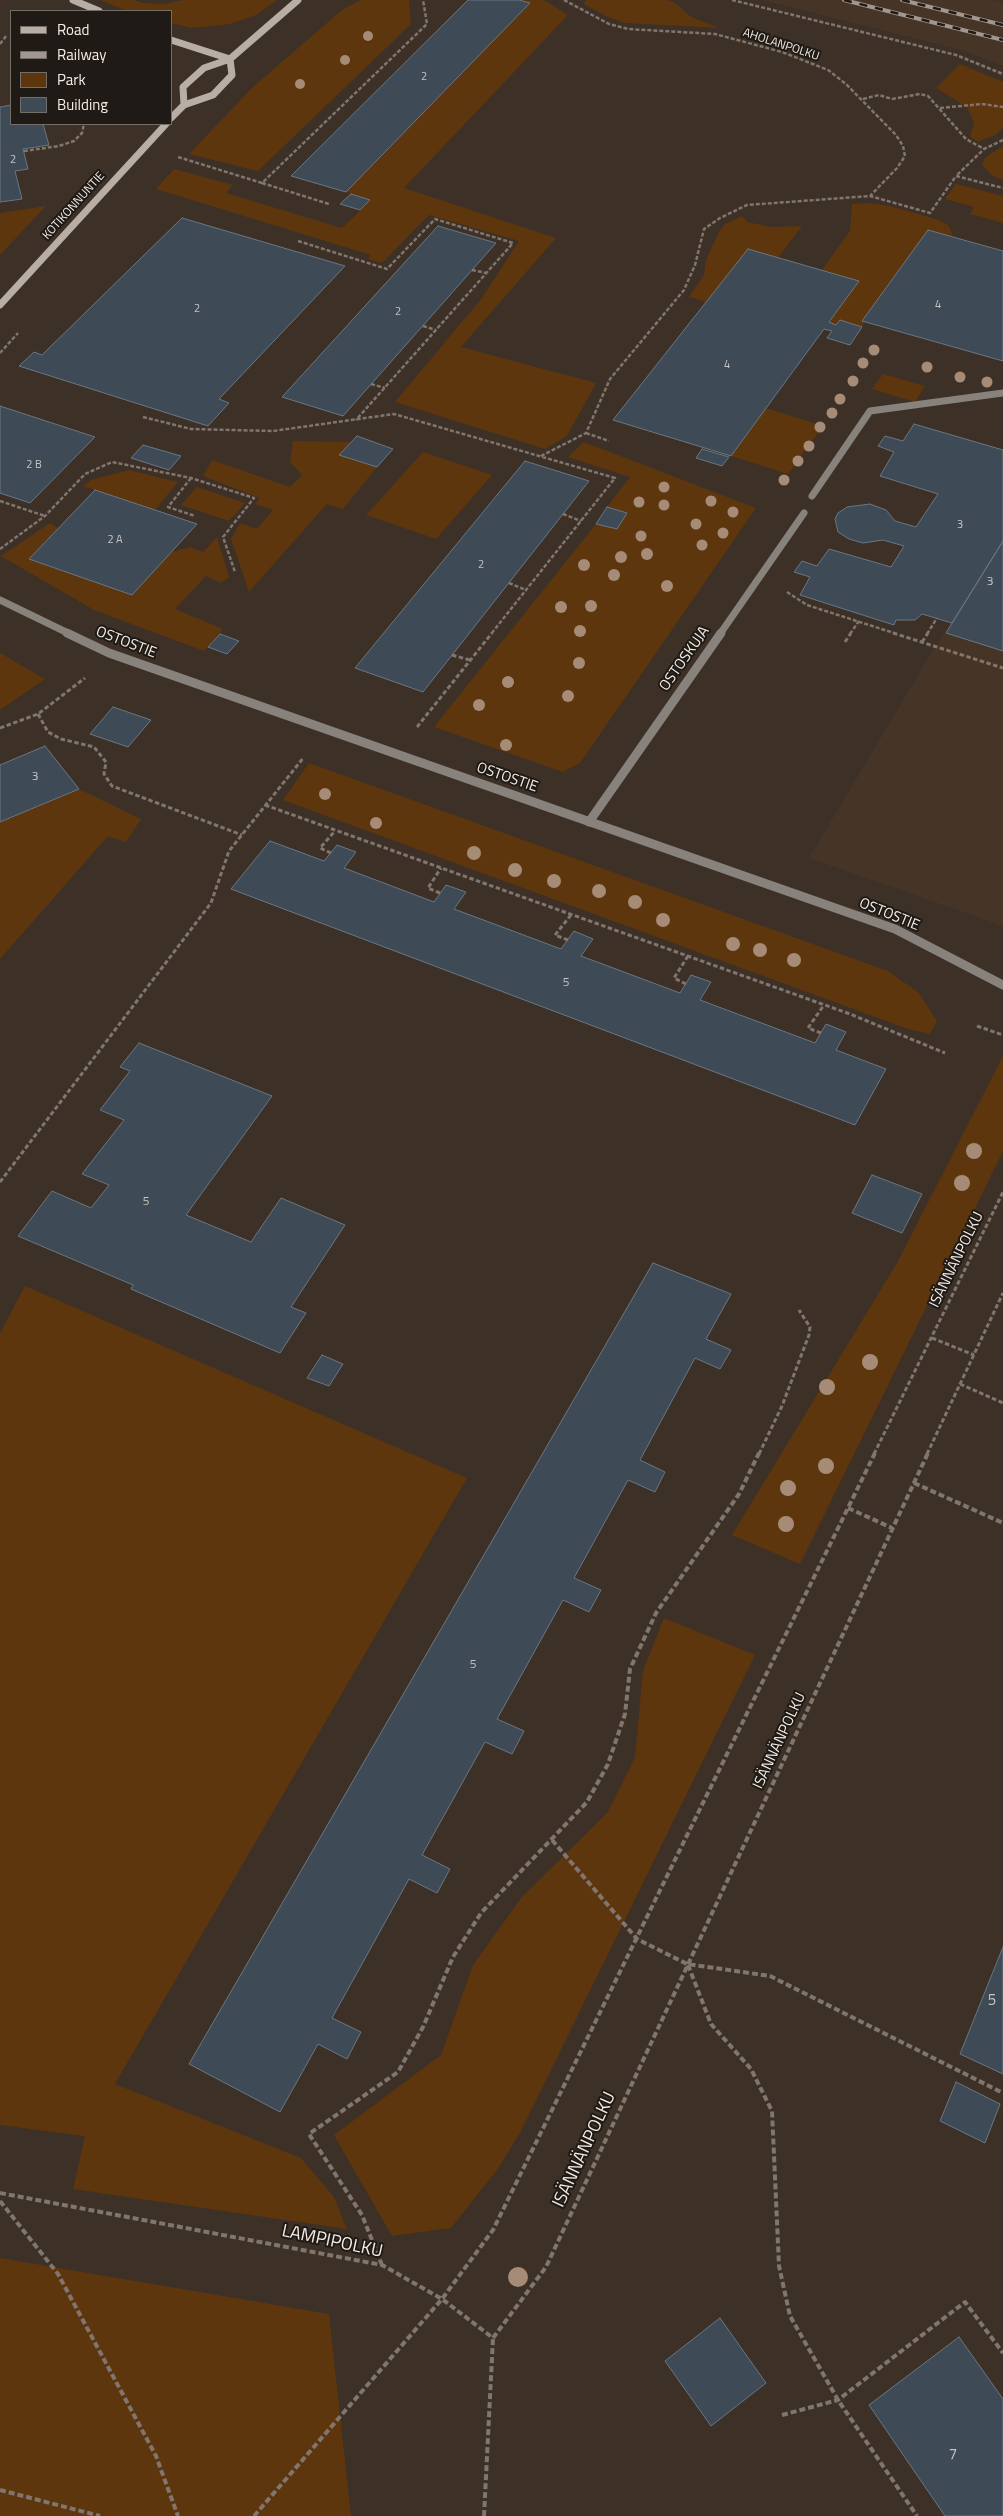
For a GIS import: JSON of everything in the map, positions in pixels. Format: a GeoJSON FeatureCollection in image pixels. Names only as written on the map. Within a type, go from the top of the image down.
{"type":"FeatureCollection","features":[{"type":"Feature","properties":{"kind":"street"},"geometry":{"type":"LineString","coordinates":[[73,0],[97,10]]}},
{"type":"Feature","properties":{"kind":"street"},"geometry":{"type":"LineString","coordinates":[[184,105],[183,87],[204,68],[230,59],[298,0]]}},
{"type":"Feature","properties":{"kind":"street"},"geometry":{"type":"LineString","coordinates":[[172,40],[230,59]]}},
{"type":"Feature","properties":{"kind":"street"},"geometry":{"type":"LineString","coordinates":[[172,117],[184,105],[213,95],[232,75],[230,59]]}},
{"type":"Feature","properties":{"kind":"street","name":"KOTIKONNUNTIE"},"geometry":{"type":"LineString","coordinates":[[0,305],[165,125]]}},
{"type":"Feature","properties":{"kind":"street"},"geometry":{"type":"LineString","coordinates":[[812,496],[870,410],[1003,393]]}},
{"type":"Feature","properties":{"kind":"street","name":"OSTOSKUJA"},"geometry":{"type":"LineString","coordinates":[[589,822],[804,513]]}},
{"type":"Feature","properties":{"kind":"street","name":"OSTOSTIE"},"geometry":{"type":"LineString","coordinates":[[0,600],[53,628],[109,653],[895,929],[1003,986]]}},
{"type":"Feature","properties":{"kind":"path"},"geometry":{"type":"LineString","coordinates":[[262,183],[427,24],[423,0]]}},
{"type":"Feature","properties":{"kind":"path","name":"AHOLANPOLKU"},"geometry":{"type":"LineString","coordinates":[[564,0],[609,24],[628,28],[715,34],[782,52],[828,70],[862,99],[896,135],[903,146],[905,156],[897,168],[870,196]]}},
{"type":"Feature","properties":{"kind":"path"},"geometry":{"type":"LineString","coordinates":[[732,0],[956,55],[1003,74]]}},
{"type":"Feature","properties":{"kind":"path"},"geometry":{"type":"LineString","coordinates":[[0,44],[6,36]]}},
{"type":"Feature","properties":{"kind":"path"},"geometry":{"type":"LineString","coordinates":[[862,99],[880,95],[892,99],[920,94],[928,96],[966,140],[984,149]]}},
{"type":"Feature","properties":{"kind":"path"},"geometry":{"type":"LineString","coordinates":[[940,108],[982,104],[1003,107]]}},
{"type":"Feature","properties":{"kind":"path"},"geometry":{"type":"LineString","coordinates":[[24,151],[59,146],[74,141],[82,133],[84,125]]}},
{"type":"Feature","properties":{"kind":"path"},"geometry":{"type":"LineString","coordinates":[[540,456],[586,433],[610,379],[684,290],[695,265],[704,229],[720,218],[747,205],[870,196],[930,213],[956,176],[984,149],[1003,140]]}},
{"type":"Feature","properties":{"kind":"path"},"geometry":{"type":"LineString","coordinates":[[144,147],[329,204]]}},
{"type":"Feature","properties":{"kind":"path"},"geometry":{"type":"LineString","coordinates":[[956,176],[1003,188]]}},
{"type":"Feature","properties":{"kind":"path"},"geometry":{"type":"LineString","coordinates":[[298,241],[387,269],[435,219],[513,243],[356,421]]}},
{"type":"Feature","properties":{"kind":"path"},"geometry":{"type":"LineString","coordinates":[[472,270],[486,273]]}},
{"type":"Feature","properties":{"kind":"path"},"geometry":{"type":"LineString","coordinates":[[423,326],[436,330]]}},
{"type":"Feature","properties":{"kind":"path"},"geometry":{"type":"LineString","coordinates":[[371,384],[385,388]]}},
{"type":"Feature","properties":{"kind":"path"},"geometry":{"type":"LineString","coordinates":[[143,417],[191,429],[273,431],[356,421],[394,414],[615,478],[415,729]]}},
{"type":"Feature","properties":{"kind":"path"},"geometry":{"type":"LineString","coordinates":[[586,433],[609,441]]}},
{"type":"Feature","properties":{"kind":"path"},"geometry":{"type":"LineString","coordinates":[[0,549],[45,516],[85,474],[112,462],[191,478],[254,498],[223,537],[235,572]]}},
{"type":"Feature","properties":{"kind":"path"},"geometry":{"type":"LineString","coordinates":[[191,478],[168,507],[195,516]]}},
{"type":"Feature","properties":{"kind":"path"},"geometry":{"type":"LineString","coordinates":[[0,501],[45,516]]}},
{"type":"Feature","properties":{"kind":"path"},"geometry":{"type":"LineString","coordinates":[[563,514],[581,521]]}},
{"type":"Feature","properties":{"kind":"path"},"geometry":{"type":"LineString","coordinates":[[509,582],[526,590]]}},
{"type":"Feature","properties":{"kind":"path"},"geometry":{"type":"LineString","coordinates":[[783,588],[807,604],[1003,668]]}},
{"type":"Feature","properties":{"kind":"path"},"geometry":{"type":"LineString","coordinates":[[922,642],[936,618]]}},
{"type":"Feature","properties":{"kind":"path"},"geometry":{"type":"LineString","coordinates":[[845,642],[859,621]]}},
{"type":"Feature","properties":{"kind":"path"},"geometry":{"type":"LineString","coordinates":[[452,655],[470,660]]}},
{"type":"Feature","properties":{"kind":"path"},"geometry":{"type":"LineString","coordinates":[[0,728],[38,714],[86,677]]}},
{"type":"Feature","properties":{"kind":"path"},"geometry":{"type":"LineString","coordinates":[[38,714],[48,732],[61,739],[94,747],[106,762],[104,774],[112,786],[242,834]]}},
{"type":"Feature","properties":{"kind":"path"},"geometry":{"type":"LineString","coordinates":[[0,1182],[211,903],[229,851],[304,757]]}},
{"type":"Feature","properties":{"kind":"path"},"geometry":{"type":"LineString","coordinates":[[265,805],[824,1005],[945,1053]]}},
{"type":"Feature","properties":{"kind":"path"},"geometry":{"type":"LineString","coordinates":[[331,853],[320,848],[335,830]]}},
{"type":"Feature","properties":{"kind":"path"},"geometry":{"type":"LineString","coordinates":[[440,893],[428,888],[441,868]]}},
{"type":"Feature","properties":{"kind":"path"},"geometry":{"type":"LineString","coordinates":[[568,940],[555,934],[572,915]]}},
{"type":"Feature","properties":{"kind":"path"},"geometry":{"type":"LineString","coordinates":[[686,984],[674,978],[688,956]]}},
{"type":"Feature","properties":{"kind":"path"},"geometry":{"type":"LineString","coordinates":[[821,1033],[808,1028],[824,1005]]}},
{"type":"Feature","properties":{"kind":"path"},"geometry":{"type":"LineString","coordinates":[[977,1026],[1003,1035]]}},
{"type":"Feature","properties":{"kind":"path","name":"ISÄNNÄNPOLKU"},"geometry":{"type":"LineString","coordinates":[[254,2516],[442,2299],[493,2230],[1003,1192]]}},
{"type":"Feature","properties":{"kind":"path","name":"ISÄNNÄNPOLKU"},"geometry":{"type":"LineString","coordinates":[[493,2338],[546,2267],[1003,1294]]}},
{"type":"Feature","properties":{"kind":"path"},"geometry":{"type":"LineString","coordinates":[[382,2264],[362,2215],[309,2134],[398,2072],[423,2027],[453,1957],[481,1913],[587,1802],[608,1764],[625,1714],[630,1669],[656,1613],[739,1494],[782,1406],[809,1335],[810,1327],[799,1310]]}},
{"type":"Feature","properties":{"kind":"path"},"geometry":{"type":"LineString","coordinates":[[932,1338],[974,1355]]}},
{"type":"Feature","properties":{"kind":"path"},"geometry":{"type":"LineString","coordinates":[[960,1384],[1003,1403]]}},
{"type":"Feature","properties":{"kind":"path"},"geometry":{"type":"LineString","coordinates":[[914,1483],[1003,1523]]}},
{"type":"Feature","properties":{"kind":"path"},"geometry":{"type":"LineString","coordinates":[[848,1508],[892,1528]]}},
{"type":"Feature","properties":{"kind":"path"},"geometry":{"type":"LineString","coordinates":[[552,1840],[637,1939],[687,1964],[770,1976],[1003,2093]]}},
{"type":"Feature","properties":{"kind":"path"},"geometry":{"type":"LineString","coordinates":[[687,1964],[711,2024],[751,2069],[772,2111],[779,2266],[790,2316],[838,2400],[917,2516]]}},
{"type":"Feature","properties":{"kind":"path","name":"LAMPIPOLKU"},"geometry":{"type":"LineString","coordinates":[[0,2193],[382,2264],[442,2299],[493,2338]]}},
{"type":"Feature","properties":{"kind":"path"},"geometry":{"type":"LineString","coordinates":[[0,2201],[58,2274],[156,2456],[178,2516]]}},
{"type":"Feature","properties":{"kind":"path"},"geometry":{"type":"LineString","coordinates":[[782,2415],[838,2400],[965,2302],[1003,2353]]}},
{"type":"Feature","properties":{"kind":"path"},"geometry":{"type":"LineString","coordinates":[[484,2516],[493,2338]]}},
{"type":"Feature","properties":{"kind":"path"},"geometry":{"type":"LineString","coordinates":[[0,2490],[100,2516]]}},
{"type":"Feature","properties":{"kind":"shaded area"},"geometry":{"type":"Polygon","coordinates":[[[762,0],[993,0],[1003,2],[1003,66],[965,51],[762,0]]]}},
{"type":"Feature","properties":{"kind":"shaded area"},"geometry":{"type":"Polygon","coordinates":[[[1003,541],[1003,926],[809,858],[932,652],[1003,541]]]}},
{"type":"Feature","properties":{"kind":"green space"},"geometry":{"type":"Polygon","coordinates":[[[100,0],[133,0],[143,3],[164,4],[183,0],[277,0],[256,15],[230,24],[192,28],[172,23],[172,10],[125,10],[100,0]]]}},
{"type":"Feature","properties":{"kind":"green space"},"geometry":{"type":"Polygon","coordinates":[[[361,0],[409,0],[411,24],[258,171],[189,154],[252,88],[343,9],[361,0]]]}},
{"type":"Feature","properties":{"kind":"green space"},"geometry":{"type":"Polygon","coordinates":[[[519,0],[544,0],[568,15],[404,188],[556,238],[461,347],[596,383],[567,436],[545,449],[395,402],[482,298],[519,241],[429,215],[382,263],[368,259],[371,255],[156,189],[174,169],[233,185],[226,193],[342,228],[370,201],[346,192],[530,3],[519,0]]]}},
{"type":"Feature","properties":{"kind":"green space"},"geometry":{"type":"Polygon","coordinates":[[[586,0],[667,0],[677,4],[691,17],[719,28],[625,23],[608,17],[584,4],[586,0]]]}},
{"type":"Feature","properties":{"kind":"green space"},"geometry":{"type":"Polygon","coordinates":[[[960,64],[1003,82],[1003,127],[997,134],[978,142],[970,137],[974,123],[967,107],[936,88],[960,64]]]}},
{"type":"Feature","properties":{"kind":"green space"},"geometry":{"type":"Polygon","coordinates":[[[1003,146],[1003,180],[991,175],[982,164],[985,158],[1003,146]]]}},
{"type":"Feature","properties":{"kind":"green space"},"geometry":{"type":"Polygon","coordinates":[[[956,184],[1003,196],[1003,223],[970,214],[974,207],[945,199],[956,184]]]}},
{"type":"Feature","properties":{"kind":"green space"},"geometry":{"type":"Polygon","coordinates":[[[868,203],[890,206],[939,220],[949,226],[953,237],[928,230],[862,321],[865,322],[862,327],[840,321],[836,325],[829,322],[859,281],[822,270],[850,231],[852,204],[868,203]]]}},
{"type":"Feature","properties":{"kind":"green space"},"geometry":{"type":"Polygon","coordinates":[[[46,206],[0,255],[0,213],[46,206]]]}},
{"type":"Feature","properties":{"kind":"green space"},"geometry":{"type":"Polygon","coordinates":[[[742,216],[747,222],[771,227],[802,226],[778,258],[748,250],[706,302],[689,297],[704,275],[706,260],[719,232],[725,224],[742,216]]]}},
{"type":"Feature","properties":{"kind":"green space"},"geometry":{"type":"Polygon","coordinates":[[[883,374],[925,386],[915,402],[872,389],[883,374]]]}},
{"type":"Feature","properties":{"kind":"green space"},"geometry":{"type":"Polygon","coordinates":[[[766,408],[823,426],[788,474],[731,456],[766,408]]]}},
{"type":"Feature","properties":{"kind":"green space"},"geometry":{"type":"Polygon","coordinates":[[[293,441],[352,442],[340,455],[377,467],[343,509],[327,504],[249,592],[231,539],[240,523],[257,529],[273,510],[255,504],[260,498],[203,476],[212,460],[290,487],[302,475],[290,462],[293,441]]]}},
{"type":"Feature","properties":{"kind":"green space"},"geometry":{"type":"Polygon","coordinates":[[[584,442],[756,508],[580,763],[563,772],[434,727],[596,524],[616,529],[627,513],[607,507],[630,477],[568,457],[584,442]]]}},
{"type":"Feature","properties":{"kind":"green space"},"geometry":{"type":"Polygon","coordinates":[[[423,452],[492,475],[436,539],[366,515],[423,452]]]}},
{"type":"Feature","properties":{"kind":"green space"},"geometry":{"type":"Polygon","coordinates":[[[129,470],[178,482],[155,510],[83,486],[91,480],[129,470]]]}},
{"type":"Feature","properties":{"kind":"green space"},"geometry":{"type":"Polygon","coordinates":[[[197,487],[245,503],[229,521],[181,505],[197,487]]]}},
{"type":"Feature","properties":{"kind":"green space"},"geometry":{"type":"Polygon","coordinates":[[[50,523],[58,528],[29,559],[132,595],[172,552],[190,547],[203,552],[217,537],[229,577],[221,583],[206,576],[175,609],[223,629],[204,651],[94,610],[1,556],[50,523]]]}},
{"type":"Feature","properties":{"kind":"green space"},"geometry":{"type":"Polygon","coordinates":[[[0,653],[45,679],[0,710],[0,653]]]}},
{"type":"Feature","properties":{"kind":"green space"},"geometry":{"type":"Polygon","coordinates":[[[309,763],[888,971],[918,992],[937,1021],[930,1034],[908,1029],[283,800],[309,763]]]}},
{"type":"Feature","properties":{"kind":"green space"},"geometry":{"type":"Polygon","coordinates":[[[79,789],[141,819],[126,842],[108,836],[0,959],[0,822],[79,789]]]}},
{"type":"Feature","properties":{"kind":"green space"},"geometry":{"type":"Polygon","coordinates":[[[1003,1056],[1003,1151],[800,1564],[732,1535],[897,1263],[1003,1056]]]}},
{"type":"Feature","properties":{"kind":"green space"},"geometry":{"type":"Polygon","coordinates":[[[25,1286],[467,1478],[115,2084],[301,2158],[334,2197],[347,2229],[73,2189],[85,2136],[0,2125],[0,1333],[25,1286]]]}},
{"type":"Feature","properties":{"kind":"green space"},"geometry":{"type":"Polygon","coordinates":[[[664,1618],[755,1655],[520,2133],[497,2170],[451,2228],[392,2236],[334,2135],[441,2055],[473,1965],[522,1897],[608,1812],[635,1757],[643,1671],[664,1618]]]}},
{"type":"Feature","properties":{"kind":"green space"},"geometry":{"type":"Polygon","coordinates":[[[0,2258],[329,2314],[351,2516],[0,2516],[0,2258]]]}},
{"type":"Feature","properties":{"kind":"building"},"geometry":{"type":"Polygon","coordinates":[[[468,0],[519,0],[530,3],[346,192],[291,176],[468,0]]]}},
{"type":"Feature","properties":{"kind":"building"},"geometry":{"type":"Polygon","coordinates":[[[10,105],[10,125],[43,125],[49,145],[23,149],[28,169],[15,171],[22,199],[0,202],[0,107],[10,105]]]}},
{"type":"Feature","properties":{"kind":"building"},"geometry":{"type":"Polygon","coordinates":[[[351,194],[370,200],[360,210],[340,204],[351,194]]]}},
{"type":"Feature","properties":{"kind":"building"},"geometry":{"type":"Polygon","coordinates":[[[182,218],[345,266],[219,399],[229,403],[208,426],[19,366],[34,352],[42,355],[182,218]]]}},
{"type":"Feature","properties":{"kind":"building"},"geometry":{"type":"Polygon","coordinates":[[[438,226],[496,243],[343,416],[282,397],[438,226]]]}},
{"type":"Feature","properties":{"kind":"building"},"geometry":{"type":"Polygon","coordinates":[[[928,230],[1003,251],[1003,361],[862,321],[928,230]]]}},
{"type":"Feature","properties":{"kind":"building"},"geometry":{"type":"Polygon","coordinates":[[[748,249],[859,281],[829,322],[836,325],[840,320],[862,327],[850,345],[827,338],[832,331],[824,329],[731,456],[613,420],[748,249]]]}},
{"type":"Feature","properties":{"kind":"building"},"geometry":{"type":"Polygon","coordinates":[[[0,406],[95,437],[30,503],[0,493],[0,406]]]}},
{"type":"Feature","properties":{"kind":"building"},"geometry":{"type":"Polygon","coordinates":[[[914,424],[1003,450],[1003,541],[952,623],[922,614],[915,620],[896,620],[894,625],[800,595],[810,577],[794,572],[802,561],[817,566],[829,549],[891,567],[904,546],[883,540],[863,543],[849,539],[838,532],[835,519],[838,513],[847,507],[870,504],[886,510],[895,521],[916,527],[938,494],[880,476],[894,452],[878,446],[885,436],[903,441],[914,424]]]}},
{"type":"Feature","properties":{"kind":"building"},"geometry":{"type":"Polygon","coordinates":[[[357,436],[393,449],[377,467],[339,455],[357,436]]]}},
{"type":"Feature","properties":{"kind":"building"},"geometry":{"type":"Polygon","coordinates":[[[143,445],[181,456],[169,470],[131,458],[143,445]]]}},
{"type":"Feature","properties":{"kind":"building"},"geometry":{"type":"Polygon","coordinates":[[[702,449],[729,457],[722,466],[696,458],[702,449]]]}},
{"type":"Feature","properties":{"kind":"building"},"geometry":{"type":"Polygon","coordinates":[[[525,461],[589,481],[423,692],[355,668],[525,461]]]}},
{"type":"Feature","properties":{"kind":"building"},"geometry":{"type":"Polygon","coordinates":[[[95,490],[197,524],[132,595],[29,559],[95,490]]]}},
{"type":"Feature","properties":{"kind":"building"},"geometry":{"type":"Polygon","coordinates":[[[607,507],[627,513],[617,529],[596,524],[607,507]]]}},
{"type":"Feature","properties":{"kind":"building"},"geometry":{"type":"Polygon","coordinates":[[[1003,541],[1003,651],[946,633],[1003,541]]]}},
{"type":"Feature","properties":{"kind":"building"},"geometry":{"type":"Polygon","coordinates":[[[220,634],[239,641],[227,654],[208,647],[220,634]]]}},
{"type":"Feature","properties":{"kind":"building"},"geometry":{"type":"Polygon","coordinates":[[[113,707],[151,720],[128,747],[90,734],[113,707]]]}},
{"type":"Feature","properties":{"kind":"building"},"geometry":{"type":"Polygon","coordinates":[[[45,746],[79,789],[0,822],[0,765],[45,746]]]}},
{"type":"Feature","properties":{"kind":"building"},"geometry":{"type":"Polygon","coordinates":[[[270,841],[324,861],[337,845],[356,852],[344,868],[434,902],[446,885],[466,892],[454,909],[561,949],[574,931],[593,939],[581,956],[680,993],[691,975],[711,982],[700,1000],[815,1043],[826,1024],[846,1032],[836,1050],[886,1069],[855,1125],[231,889],[270,841]]]}},
{"type":"Feature","properties":{"kind":"building"},"geometry":{"type":"Polygon","coordinates":[[[139,1043],[272,1096],[186,1215],[251,1242],[281,1198],[345,1225],[291,1307],[306,1313],[280,1353],[131,1289],[133,1285],[18,1236],[52,1191],[91,1208],[109,1185],[82,1174],[124,1120],[100,1110],[130,1071],[120,1067],[139,1043]]]}},
{"type":"Feature","properties":{"kind":"building"},"geometry":{"type":"Polygon","coordinates":[[[872,1175],[922,1194],[902,1233],[852,1213],[872,1175]]]}},
{"type":"Feature","properties":{"kind":"building"},"geometry":{"type":"Polygon","coordinates":[[[653,1263],[731,1294],[706,1339],[731,1350],[720,1369],[695,1358],[640,1460],[665,1472],[655,1492],[628,1480],[574,1578],[601,1590],[589,1612],[563,1600],[497,1719],[524,1731],[512,1754],[485,1742],[422,1855],[450,1869],[437,1893],[409,1879],[332,2018],[361,2032],[347,2059],[318,2044],[280,2112],[189,2064],[653,1263]]]}},
{"type":"Feature","properties":{"kind":"building"},"geometry":{"type":"Polygon","coordinates":[[[322,1355],[343,1364],[329,1386],[307,1378],[322,1355]]]}},
{"type":"Feature","properties":{"kind":"building"},"geometry":{"type":"Polygon","coordinates":[[[1003,1947],[1003,2074],[960,2054],[1003,1947]]]}},
{"type":"Feature","properties":{"kind":"building"},"geometry":{"type":"Polygon","coordinates":[[[956,2082],[1000,2104],[985,2143],[940,2121],[956,2082]]]}},
{"type":"Feature","properties":{"kind":"building"},"geometry":{"type":"Polygon","coordinates":[[[720,2318],[766,2383],[711,2426],[665,2361],[720,2318]]]}},
{"type":"Feature","properties":{"kind":"building"},"geometry":{"type":"Polygon","coordinates":[[[959,2337],[1003,2399],[1003,2516],[945,2516],[869,2405],[959,2337]]]}},
{"type":"Feature","properties":{"kind":"railway"},"geometry":{"type":"LineString","coordinates":[[844,0],[1003,40]]}},
{"type":"Feature","properties":{"kind":"railway"},"geometry":{"type":"LineString","coordinates":[[902,0],[1003,25]]}}]}
